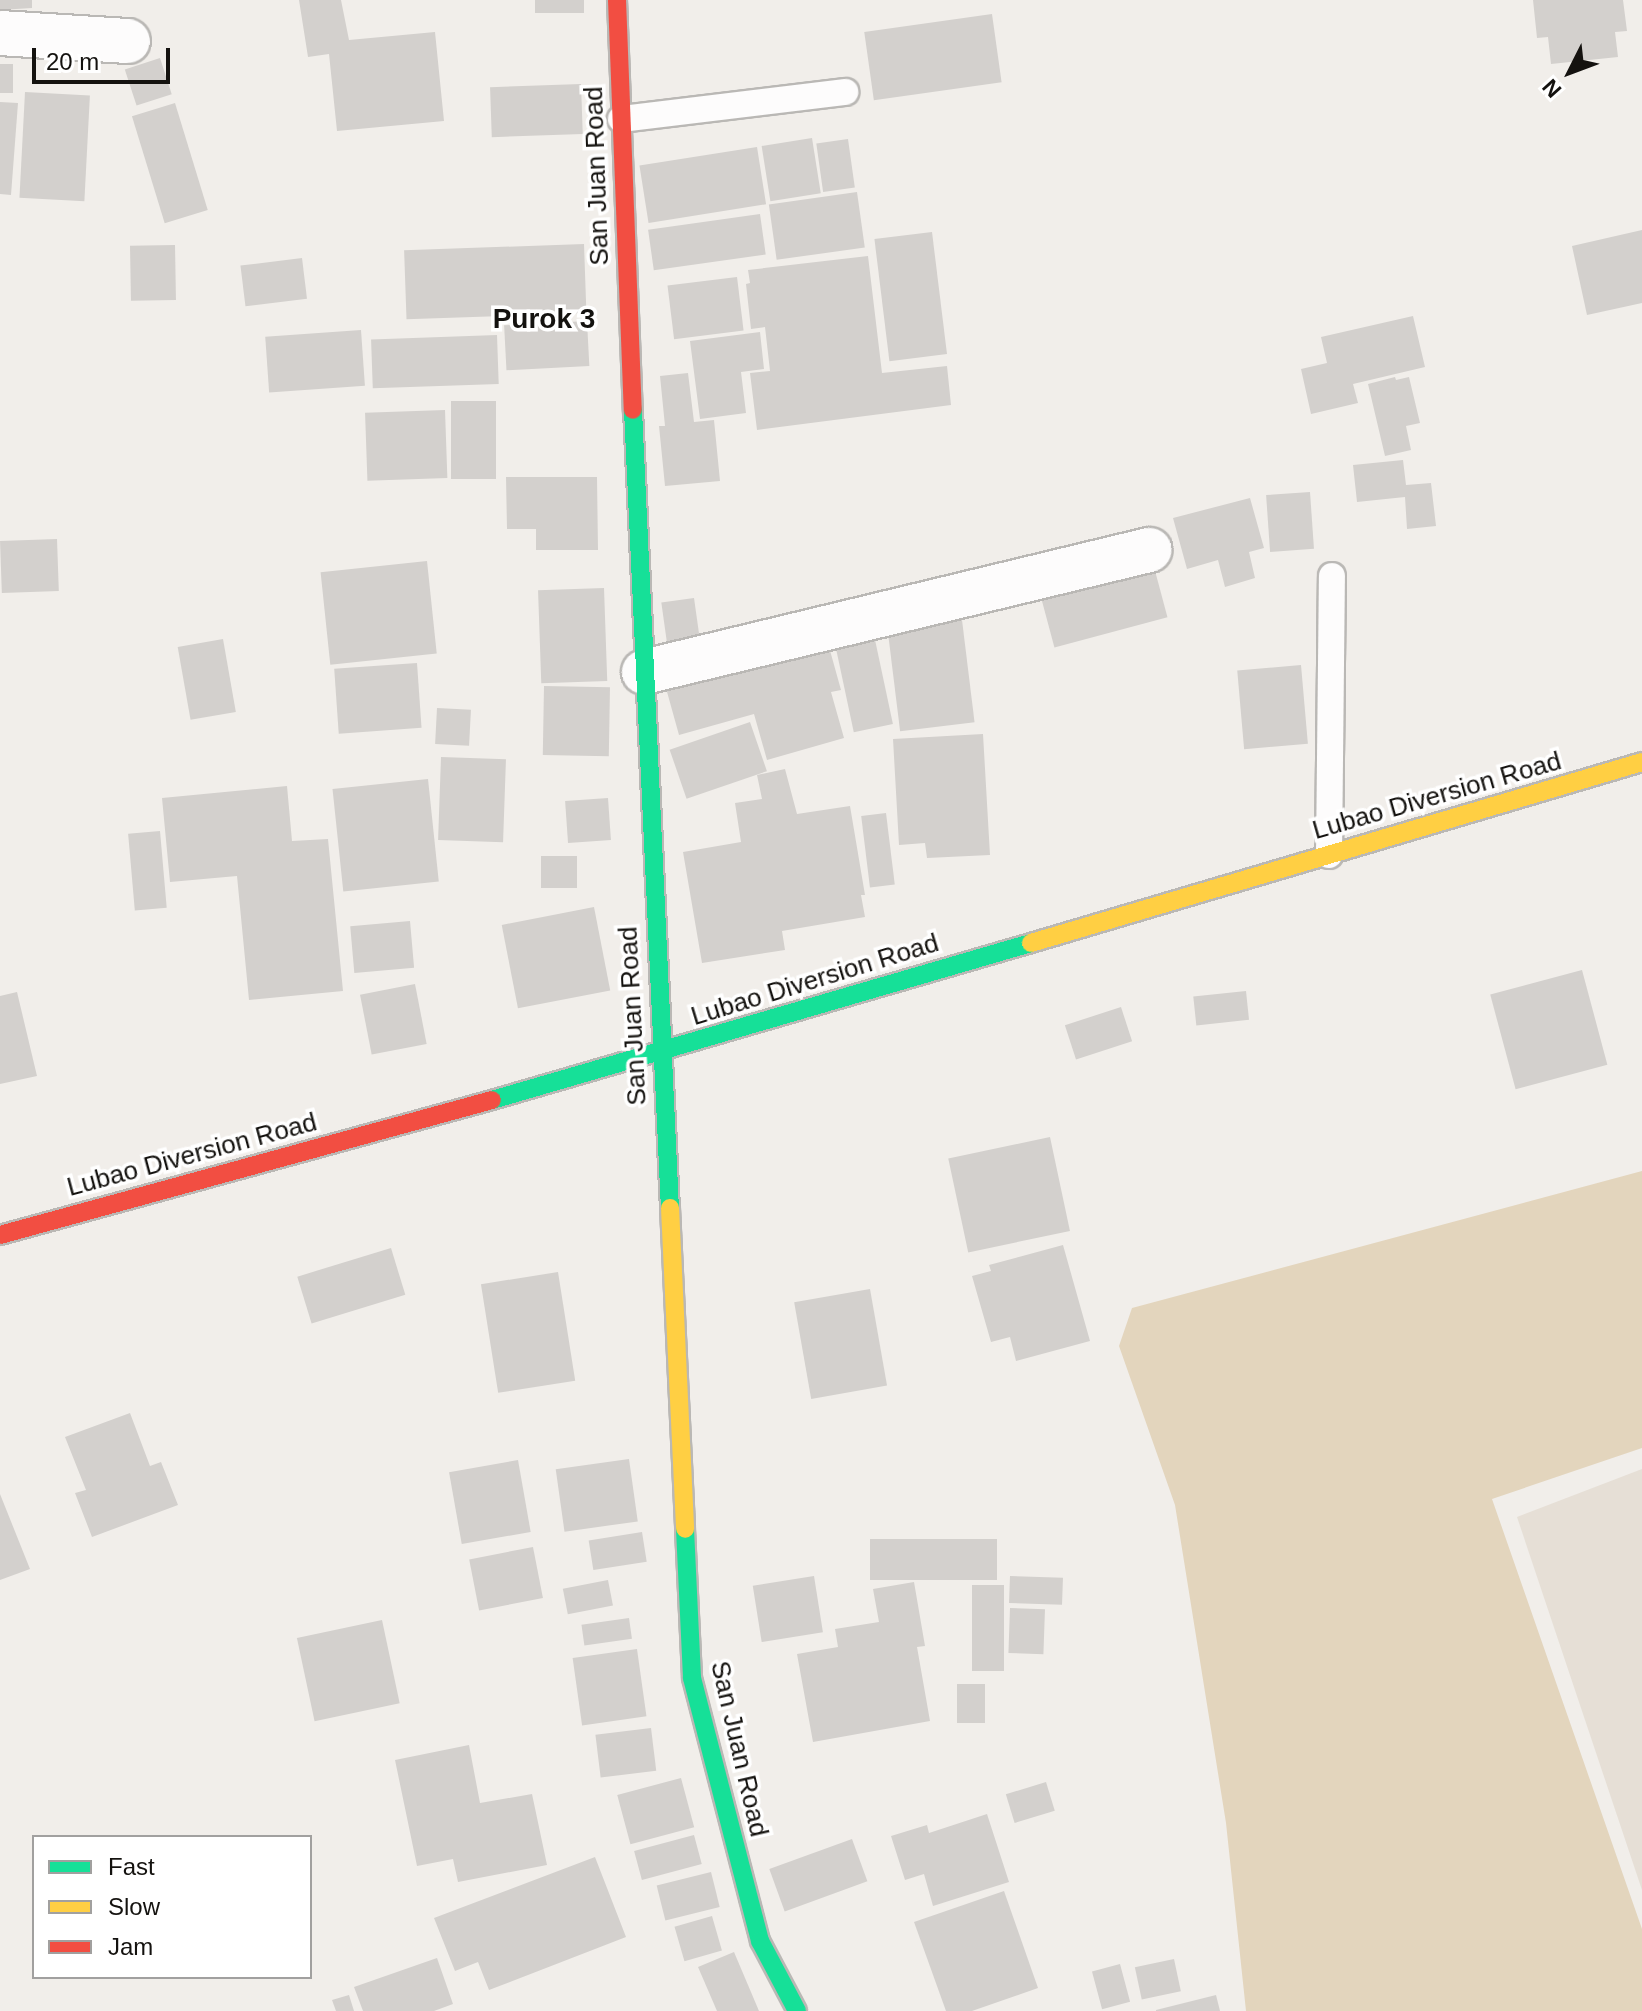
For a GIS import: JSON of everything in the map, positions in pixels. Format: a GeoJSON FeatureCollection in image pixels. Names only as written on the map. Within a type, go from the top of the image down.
{"type":"FeatureCollection","features":[{"type":"Feature","properties":{"kind":"street","name":"San Juan Road"},"geometry":{"type":"LineString","coordinates":[[617,0],[661,1053],[692,1678],[760,1941],[797,2011]]}},
{"type":"Feature","properties":{"kind":"street"},"geometry":{"type":"LineString","coordinates":[[0,33],[128,41]]}},
{"type":"Feature","properties":{"kind":"street"},"geometry":{"type":"LineString","coordinates":[[644,672],[1149,550]]}},
{"type":"Feature","properties":{"kind":"street","name":"Lubao Diversion Road"},"geometry":{"type":"LineString","coordinates":[[0,1235],[661,1053],[1642,762]]}},
{"type":"Feature","properties":{"kind":"lane"},"geometry":{"type":"LineString","coordinates":[[621,119],[845,92]]}},
{"type":"Feature","properties":{"kind":"lane"},"geometry":{"type":"LineString","coordinates":[[1329,855],[1332,576]]}},
{"type":"Feature","properties":{"kind":"shaded area"},"geometry":{"type":"Polygon","coordinates":[[[1642,1171],[1642,1448],[1492,1499],[1642,1929],[1642,2011],[1246,2011],[1226,1823],[1175,1505],[1119,1346],[1132,1308],[1642,1171]]]}},
{"type":"Feature","properties":{"kind":"shaded area"},"geometry":{"type":"Polygon","coordinates":[[[1642,1469],[1642,1890],[1517,1517],[1642,1469]]]}},
{"type":"Feature","properties":{"kind":"building"},"geometry":{"type":"Polygon","coordinates":[[[0,0],[32,0],[32,8],[0,10],[0,0]]]}},
{"type":"Feature","properties":{"kind":"building"},"geometry":{"type":"Polygon","coordinates":[[[299,0],[341,0],[349,40],[435,32],[444,121],[337,131],[329,54],[308,57],[299,0]]]}},
{"type":"Feature","properties":{"kind":"building"},"geometry":{"type":"Polygon","coordinates":[[[535,0],[584,0],[584,13],[535,13],[535,0]]]}},
{"type":"Feature","properties":{"kind":"building"},"geometry":{"type":"Polygon","coordinates":[[[1533,0],[1623,0],[1627,31],[1615,32],[1618,57],[1551,64],[1548,37],[1537,38],[1533,0]]]}},
{"type":"Feature","properties":{"kind":"building"},"geometry":{"type":"Polygon","coordinates":[[[992,14],[1002,82],[874,100],[864,32],[992,14]]]}},
{"type":"Feature","properties":{"kind":"building"},"geometry":{"type":"Polygon","coordinates":[[[160,58],[172,94],[137,106],[125,69],[160,58]]]}},
{"type":"Feature","properties":{"kind":"building"},"geometry":{"type":"Polygon","coordinates":[[[0,64],[13,64],[13,93],[0,93],[0,64]]]}},
{"type":"Feature","properties":{"kind":"building"},"geometry":{"type":"Polygon","coordinates":[[[581,84],[583,134],[492,137],[490,87],[581,84]]]}},
{"type":"Feature","properties":{"kind":"building"},"geometry":{"type":"Polygon","coordinates":[[[25,92],[90,95],[84,201],[19,198],[25,92]]]}},
{"type":"Feature","properties":{"kind":"building"},"geometry":{"type":"Polygon","coordinates":[[[0,102],[18,103],[11,195],[0,194],[0,102]]]}},
{"type":"Feature","properties":{"kind":"building"},"geometry":{"type":"Polygon","coordinates":[[[175,103],[208,210],[165,223],[132,116],[175,103]]]}},
{"type":"Feature","properties":{"kind":"building"},"geometry":{"type":"Polygon","coordinates":[[[812,138],[821,193],[770,201],[762,146],[812,138]]]}},
{"type":"Feature","properties":{"kind":"building"},"geometry":{"type":"Polygon","coordinates":[[[848,139],[855,188],[823,192],[816,143],[848,139]]]}},
{"type":"Feature","properties":{"kind":"building"},"geometry":{"type":"Polygon","coordinates":[[[757,147],[766,204],[649,223],[639,166],[757,147]]]}},
{"type":"Feature","properties":{"kind":"building"},"geometry":{"type":"Polygon","coordinates":[[[857,192],[865,247],[777,260],[769,204],[857,192]]]}},
{"type":"Feature","properties":{"kind":"building"},"geometry":{"type":"Polygon","coordinates":[[[760,214],[766,255],[654,270],[648,230],[760,214]]]}},
{"type":"Feature","properties":{"kind":"building"},"geometry":{"type":"Polygon","coordinates":[[[1642,230],[1642,303],[1587,315],[1572,246],[1642,230]]]}},
{"type":"Feature","properties":{"kind":"building"},"geometry":{"type":"Polygon","coordinates":[[[932,232],[947,354],[889,361],[874,239],[932,232]]]}},
{"type":"Feature","properties":{"kind":"building"},"geometry":{"type":"Polygon","coordinates":[[[584,244],[586,313],[407,319],[404,250],[584,244]]]}},
{"type":"Feature","properties":{"kind":"building"},"geometry":{"type":"Polygon","coordinates":[[[175,245],[176,300],[131,301],[130,246],[175,245]]]}},
{"type":"Feature","properties":{"kind":"building"},"geometry":{"type":"Polygon","coordinates":[[[868,256],[882,373],[947,366],[951,405],[757,430],[750,373],[770,371],[765,327],[751,329],[746,284],[750,283],[748,270],[868,256]]]}},
{"type":"Feature","properties":{"kind":"building"},"geometry":{"type":"Polygon","coordinates":[[[302,258],[307,299],[245,306],[240,266],[302,258]]]}},
{"type":"Feature","properties":{"kind":"building"},"geometry":{"type":"Polygon","coordinates":[[[737,277],[744,331],[674,339],[668,286],[737,277]]]}},
{"type":"Feature","properties":{"kind":"building"},"geometry":{"type":"Polygon","coordinates":[[[1413,316],[1425,367],[1353,384],[1358,403],[1311,414],[1301,369],[1327,363],[1321,337],[1413,316]]]}},
{"type":"Feature","properties":{"kind":"building"},"geometry":{"type":"Polygon","coordinates":[[[587,321],[589,366],[506,370],[504,325],[587,321]]]}},
{"type":"Feature","properties":{"kind":"building"},"geometry":{"type":"Polygon","coordinates":[[[361,330],[365,386],[269,393],[265,337],[361,330]]]}},
{"type":"Feature","properties":{"kind":"building"},"geometry":{"type":"Polygon","coordinates":[[[760,332],[764,369],[741,372],[746,413],[700,419],[690,341],[760,332]]]}},
{"type":"Feature","properties":{"kind":"building"},"geometry":{"type":"Polygon","coordinates":[[[497,335],[499,384],[373,388],[371,339],[497,335]]]}},
{"type":"Feature","properties":{"kind":"building"},"geometry":{"type":"Polygon","coordinates":[[[688,373],[694,422],[714,420],[720,481],[665,486],[659,426],[665,426],[660,376],[688,373]]]}},
{"type":"Feature","properties":{"kind":"building"},"geometry":{"type":"Polygon","coordinates":[[[1395,377],[1396,380],[1409,377],[1420,423],[1406,426],[1411,450],[1385,456],[1368,384],[1395,377]]]}},
{"type":"Feature","properties":{"kind":"building"},"geometry":{"type":"Polygon","coordinates":[[[451,401],[496,401],[496,479],[451,479],[451,401]]]}},
{"type":"Feature","properties":{"kind":"building"},"geometry":{"type":"Polygon","coordinates":[[[445,410],[447,478],[367,481],[365,413],[445,410]]]}},
{"type":"Feature","properties":{"kind":"building"},"geometry":{"type":"Polygon","coordinates":[[[1403,460],[1406,485],[1431,483],[1436,526],[1407,529],[1405,497],[1357,502],[1353,465],[1403,460]]]}},
{"type":"Feature","properties":{"kind":"building"},"geometry":{"type":"Polygon","coordinates":[[[506,477],[597,477],[598,550],[536,550],[536,529],[507,529],[506,477]]]}},
{"type":"Feature","properties":{"kind":"building"},"geometry":{"type":"Polygon","coordinates":[[[1310,492],[1314,549],[1270,552],[1266,495],[1310,492]]]}},
{"type":"Feature","properties":{"kind":"building"},"geometry":{"type":"Polygon","coordinates":[[[1250,498],[1264,548],[1249,552],[1255,578],[1225,587],[1218,560],[1187,569],[1173,518],[1250,498]]]}},
{"type":"Feature","properties":{"kind":"building"},"geometry":{"type":"Polygon","coordinates":[[[57,539],[59,591],[2,593],[0,541],[57,539]]]}},
{"type":"Feature","properties":{"kind":"building"},"geometry":{"type":"Polygon","coordinates":[[[427,561],[437,653],[330,665],[321,572],[427,561]]]}},
{"type":"Feature","properties":{"kind":"building"},"geometry":{"type":"Polygon","coordinates":[[[1154,567],[1167,617],[1054,648],[1041,597],[1154,567]]]}},
{"type":"Feature","properties":{"kind":"building"},"geometry":{"type":"Polygon","coordinates":[[[604,588],[607,681],[541,683],[538,590],[604,588]]]}},
{"type":"Feature","properties":{"kind":"building"},"geometry":{"type":"Polygon","coordinates":[[[694,598],[700,639],[667,643],[661,603],[694,598]]]}},
{"type":"Feature","properties":{"kind":"building"},"geometry":{"type":"Polygon","coordinates":[[[962,620],[975,722],[900,731],[888,629],[962,620]]]}},
{"type":"Feature","properties":{"kind":"building"},"geometry":{"type":"Polygon","coordinates":[[[874,635],[893,724],[854,732],[835,643],[874,635]]]}},
{"type":"Feature","properties":{"kind":"building"},"geometry":{"type":"Polygon","coordinates":[[[826,636],[841,690],[831,692],[844,738],[767,760],[754,714],[679,735],[664,681],[826,636]]]}},
{"type":"Feature","properties":{"kind":"building"},"geometry":{"type":"Polygon","coordinates":[[[223,639],[236,712],[191,720],[178,647],[223,639]]]}},
{"type":"Feature","properties":{"kind":"building"},"geometry":{"type":"Polygon","coordinates":[[[417,663],[422,728],[339,734],[334,669],[417,663]]]}},
{"type":"Feature","properties":{"kind":"building"},"geometry":{"type":"Polygon","coordinates":[[[1301,665],[1308,744],[1244,749],[1237,671],[1301,665]]]}},
{"type":"Feature","properties":{"kind":"building"},"geometry":{"type":"Polygon","coordinates":[[[544,686],[610,687],[609,756],[543,755],[544,686]]]}},
{"type":"Feature","properties":{"kind":"building"},"geometry":{"type":"Polygon","coordinates":[[[437,708],[471,710],[469,746],[435,744],[437,708]]]}},
{"type":"Feature","properties":{"kind":"building"},"geometry":{"type":"Polygon","coordinates":[[[750,722],[767,771],[687,799],[670,750],[750,722]]]}},
{"type":"Feature","properties":{"kind":"building"},"geometry":{"type":"Polygon","coordinates":[[[983,734],[990,855],[927,858],[925,843],[899,845],[893,739],[983,734]]]}},
{"type":"Feature","properties":{"kind":"building"},"geometry":{"type":"Polygon","coordinates":[[[441,757],[506,759],[503,842],[438,840],[441,757]]]}},
{"type":"Feature","properties":{"kind":"building"},"geometry":{"type":"Polygon","coordinates":[[[785,769],[797,814],[850,806],[865,895],[861,895],[865,917],[782,931],[785,950],[702,963],[683,852],[741,842],[735,803],[762,799],[757,775],[785,769]]]}},
{"type":"Feature","properties":{"kind":"building"},"geometry":{"type":"Polygon","coordinates":[[[428,779],[439,881],[343,891],[333,789],[428,779]]]}},
{"type":"Feature","properties":{"kind":"building"},"geometry":{"type":"Polygon","coordinates":[[[287,786],[292,841],[328,839],[343,991],[249,1000],[237,876],[170,882],[162,798],[287,786]]]}},
{"type":"Feature","properties":{"kind":"building"},"geometry":{"type":"Polygon","coordinates":[[[608,798],[611,840],[568,843],[565,801],[608,798]]]}},
{"type":"Feature","properties":{"kind":"building"},"geometry":{"type":"Polygon","coordinates":[[[886,813],[895,884],[870,888],[861,816],[886,813]]]}},
{"type":"Feature","properties":{"kind":"building"},"geometry":{"type":"Polygon","coordinates":[[[160,831],[167,908],[135,910],[128,834],[160,831]]]}},
{"type":"Feature","properties":{"kind":"building"},"geometry":{"type":"Polygon","coordinates":[[[541,856],[577,856],[577,888],[541,888],[541,856]]]}},
{"type":"Feature","properties":{"kind":"building"},"geometry":{"type":"Polygon","coordinates":[[[594,907],[610,990],[518,1008],[502,925],[594,907]]]}},
{"type":"Feature","properties":{"kind":"building"},"geometry":{"type":"Polygon","coordinates":[[[410,921],[414,968],[354,973],[350,926],[410,921]]]}},
{"type":"Feature","properties":{"kind":"building"},"geometry":{"type":"Polygon","coordinates":[[[1582,970],[1607,1065],[1516,1089],[1490,995],[1582,970]]]}},
{"type":"Feature","properties":{"kind":"building"},"geometry":{"type":"Polygon","coordinates":[[[415,984],[427,1044],[372,1055],[360,995],[415,984]]]}},
{"type":"Feature","properties":{"kind":"building"},"geometry":{"type":"Polygon","coordinates":[[[1246,991],[1249,1020],[1196,1025],[1193,997],[1246,991]]]}},
{"type":"Feature","properties":{"kind":"building"},"geometry":{"type":"Polygon","coordinates":[[[17,992],[37,1076],[0,1084],[0,996],[17,992]]]}},
{"type":"Feature","properties":{"kind":"building"},"geometry":{"type":"Polygon","coordinates":[[[1121,1007],[1132,1041],[1076,1059],[1065,1025],[1121,1007]]]}},
{"type":"Feature","properties":{"kind":"building"},"geometry":{"type":"Polygon","coordinates":[[[1050,1137],[1070,1231],[968,1253],[948,1159],[1050,1137]]]}},
{"type":"Feature","properties":{"kind":"building"},"geometry":{"type":"Polygon","coordinates":[[[1063,1245],[1090,1341],[1016,1361],[1010,1337],[991,1342],[972,1276],[991,1271],[989,1265],[1063,1245]]]}},
{"type":"Feature","properties":{"kind":"building"},"geometry":{"type":"Polygon","coordinates":[[[391,1248],[405,1295],[312,1324],[297,1277],[391,1248]]]}},
{"type":"Feature","properties":{"kind":"building"},"geometry":{"type":"Polygon","coordinates":[[[558,1272],[575,1381],[498,1393],[481,1284],[558,1272]]]}},
{"type":"Feature","properties":{"kind":"building"},"geometry":{"type":"Polygon","coordinates":[[[870,1289],[887,1386],[811,1399],[794,1302],[870,1289]]]}},
{"type":"Feature","properties":{"kind":"building"},"geometry":{"type":"Polygon","coordinates":[[[130,1413],[150,1466],[161,1462],[178,1505],[92,1537],[75,1493],[86,1490],[65,1437],[130,1413]]]}},
{"type":"Feature","properties":{"kind":"building"},"geometry":{"type":"Polygon","coordinates":[[[629,1459],[638,1521],[564,1532],[556,1469],[629,1459]]]}},
{"type":"Feature","properties":{"kind":"building"},"geometry":{"type":"Polygon","coordinates":[[[518,1460],[531,1532],[462,1544],[449,1472],[518,1460]]]}},
{"type":"Feature","properties":{"kind":"building"},"geometry":{"type":"Polygon","coordinates":[[[0,1494],[30,1569],[0,1580],[0,1494]]]}},
{"type":"Feature","properties":{"kind":"building"},"geometry":{"type":"Polygon","coordinates":[[[642,1532],[647,1562],[593,1570],[589,1540],[642,1532]]]}},
{"type":"Feature","properties":{"kind":"building"},"geometry":{"type":"Polygon","coordinates":[[[870,1539],[997,1539],[997,1580],[870,1580],[870,1539]]]}},
{"type":"Feature","properties":{"kind":"building"},"geometry":{"type":"Polygon","coordinates":[[[533,1547],[543,1598],[479,1610],[469,1559],[533,1547]]]}},
{"type":"Feature","properties":{"kind":"building"},"geometry":{"type":"Polygon","coordinates":[[[814,1576],[823,1632],[762,1642],[753,1586],[814,1576]]]}},
{"type":"Feature","properties":{"kind":"building"},"geometry":{"type":"Polygon","coordinates":[[[1010,1576],[1063,1578],[1062,1605],[1009,1603],[1010,1576]]]}},
{"type":"Feature","properties":{"kind":"building"},"geometry":{"type":"Polygon","coordinates":[[[608,1580],[613,1606],[568,1614],[563,1589],[608,1580]]]}},
{"type":"Feature","properties":{"kind":"building"},"geometry":{"type":"Polygon","coordinates":[[[914,1582],[925,1646],[917,1647],[930,1721],[813,1742],[797,1654],[838,1647],[835,1629],[879,1622],[873,1589],[914,1582]]]}},
{"type":"Feature","properties":{"kind":"building"},"geometry":{"type":"Polygon","coordinates":[[[972,1585],[1004,1585],[1004,1671],[972,1671],[972,1585]]]}},
{"type":"Feature","properties":{"kind":"building"},"geometry":{"type":"Polygon","coordinates":[[[1010,1608],[1045,1609],[1043,1654],[1008,1653],[1010,1608]]]}},
{"type":"Feature","properties":{"kind":"building"},"geometry":{"type":"Polygon","coordinates":[[[629,1618],[632,1639],[584,1645],[581,1625],[629,1618]]]}},
{"type":"Feature","properties":{"kind":"building"},"geometry":{"type":"Polygon","coordinates":[[[382,1620],[400,1703],[315,1721],[297,1638],[382,1620]]]}},
{"type":"Feature","properties":{"kind":"building"},"geometry":{"type":"Polygon","coordinates":[[[637,1649],[646,1716],[582,1725],[573,1658],[637,1649]]]}},
{"type":"Feature","properties":{"kind":"building"},"geometry":{"type":"Polygon","coordinates":[[[957,1684],[985,1684],[985,1723],[957,1723],[957,1684]]]}},
{"type":"Feature","properties":{"kind":"building"},"geometry":{"type":"Polygon","coordinates":[[[651,1728],[656,1771],[601,1778],[595,1735],[651,1728]]]}},
{"type":"Feature","properties":{"kind":"building"},"geometry":{"type":"Polygon","coordinates":[[[469,1745],[480,1803],[532,1794],[547,1865],[458,1882],[453,1859],[417,1866],[395,1760],[469,1745]]]}},
{"type":"Feature","properties":{"kind":"building"},"geometry":{"type":"Polygon","coordinates":[[[681,1778],[694,1827],[630,1844],[617,1795],[681,1778]]]}},
{"type":"Feature","properties":{"kind":"building"},"geometry":{"type":"Polygon","coordinates":[[[1046,1782],[1055,1811],[1015,1823],[1006,1794],[1046,1782]]]}},
{"type":"Feature","properties":{"kind":"building"},"geometry":{"type":"Polygon","coordinates":[[[987,1814],[1009,1882],[933,1906],[924,1874],[905,1880],[891,1836],[927,1825],[929,1833],[987,1814]]]}},
{"type":"Feature","properties":{"kind":"building"},"geometry":{"type":"Polygon","coordinates":[[[694,1835],[702,1864],[642,1880],[634,1851],[694,1835]]]}},
{"type":"Feature","properties":{"kind":"building"},"geometry":{"type":"Polygon","coordinates":[[[852,1839],[867,1881],[785,1911],[769,1869],[852,1839]]]}},
{"type":"Feature","properties":{"kind":"building"},"geometry":{"type":"Polygon","coordinates":[[[595,1857],[626,1937],[489,1990],[478,1962],[455,1971],[434,1918],[595,1857]]]}},
{"type":"Feature","properties":{"kind":"building"},"geometry":{"type":"Polygon","coordinates":[[[711,1872],[720,1907],[665,1920],[657,1886],[711,1872]]]}},
{"type":"Feature","properties":{"kind":"building"},"geometry":{"type":"Polygon","coordinates":[[[1004,1891],[1038,1988],[972,2011],[946,2011],[914,1922],[1004,1891]]]}},
{"type":"Feature","properties":{"kind":"building"},"geometry":{"type":"Polygon","coordinates":[[[712,1916],[722,1951],[684,1961],[675,1927],[712,1916]]]}},
{"type":"Feature","properties":{"kind":"building"},"geometry":{"type":"Polygon","coordinates":[[[734,1952],[759,2011],[717,2011],[698,1967],[734,1952]]]}},
{"type":"Feature","properties":{"kind":"building"},"geometry":{"type":"Polygon","coordinates":[[[437,1958],[453,2004],[434,2011],[363,2011],[354,1987],[437,1958]]]}},
{"type":"Feature","properties":{"kind":"building"},"geometry":{"type":"Polygon","coordinates":[[[1174,1959],[1181,1991],[1142,2000],[1135,1967],[1174,1959]]]}},
{"type":"Feature","properties":{"kind":"building"},"geometry":{"type":"Polygon","coordinates":[[[1120,1964],[1130,2002],[1102,2009],[1092,1972],[1120,1964]]]}},
{"type":"Feature","properties":{"kind":"building"},"geometry":{"type":"Polygon","coordinates":[[[349,1995],[354,2011],[336,2011],[332,2000],[349,1995]]]}},
{"type":"Feature","properties":{"kind":"building"},"geometry":{"type":"Polygon","coordinates":[[[1216,1995],[1220,2011],[1156,2011],[1156,2010],[1216,1995]]]}},
{"type":"Feature","properties":{"kind":"traffic: fast"},"geometry":{"type":"LineString","coordinates":[[633,410],[670,1208]]}},
{"type":"Feature","properties":{"kind":"traffic: fast"},"geometry":{"type":"LineString","coordinates":[[492,1100],[1031,943]]}},
{"type":"Feature","properties":{"kind":"traffic: fast"},"geometry":{"type":"LineString","coordinates":[[685,1529],[692,1678],[760,1941],[797,2011]]}},
{"type":"Feature","properties":{"kind":"traffic: slow"},"geometry":{"type":"LineString","coordinates":[[1031,943],[1642,762]]}},
{"type":"Feature","properties":{"kind":"traffic: slow"},"geometry":{"type":"LineString","coordinates":[[670,1208],[685,1529]]}},
{"type":"Feature","properties":{"kind":"traffic: jam"},"geometry":{"type":"LineString","coordinates":[[617,0],[633,410]]}},
{"type":"Feature","properties":{"kind":"traffic: jam"},"geometry":{"type":"LineString","coordinates":[[0,1235],[492,1100]]}},
{"type":"Feature","properties":{"kind":"district","name":"Purok 3"},"geometry":{"type":"Point","coordinates":[544,319]}}]}
